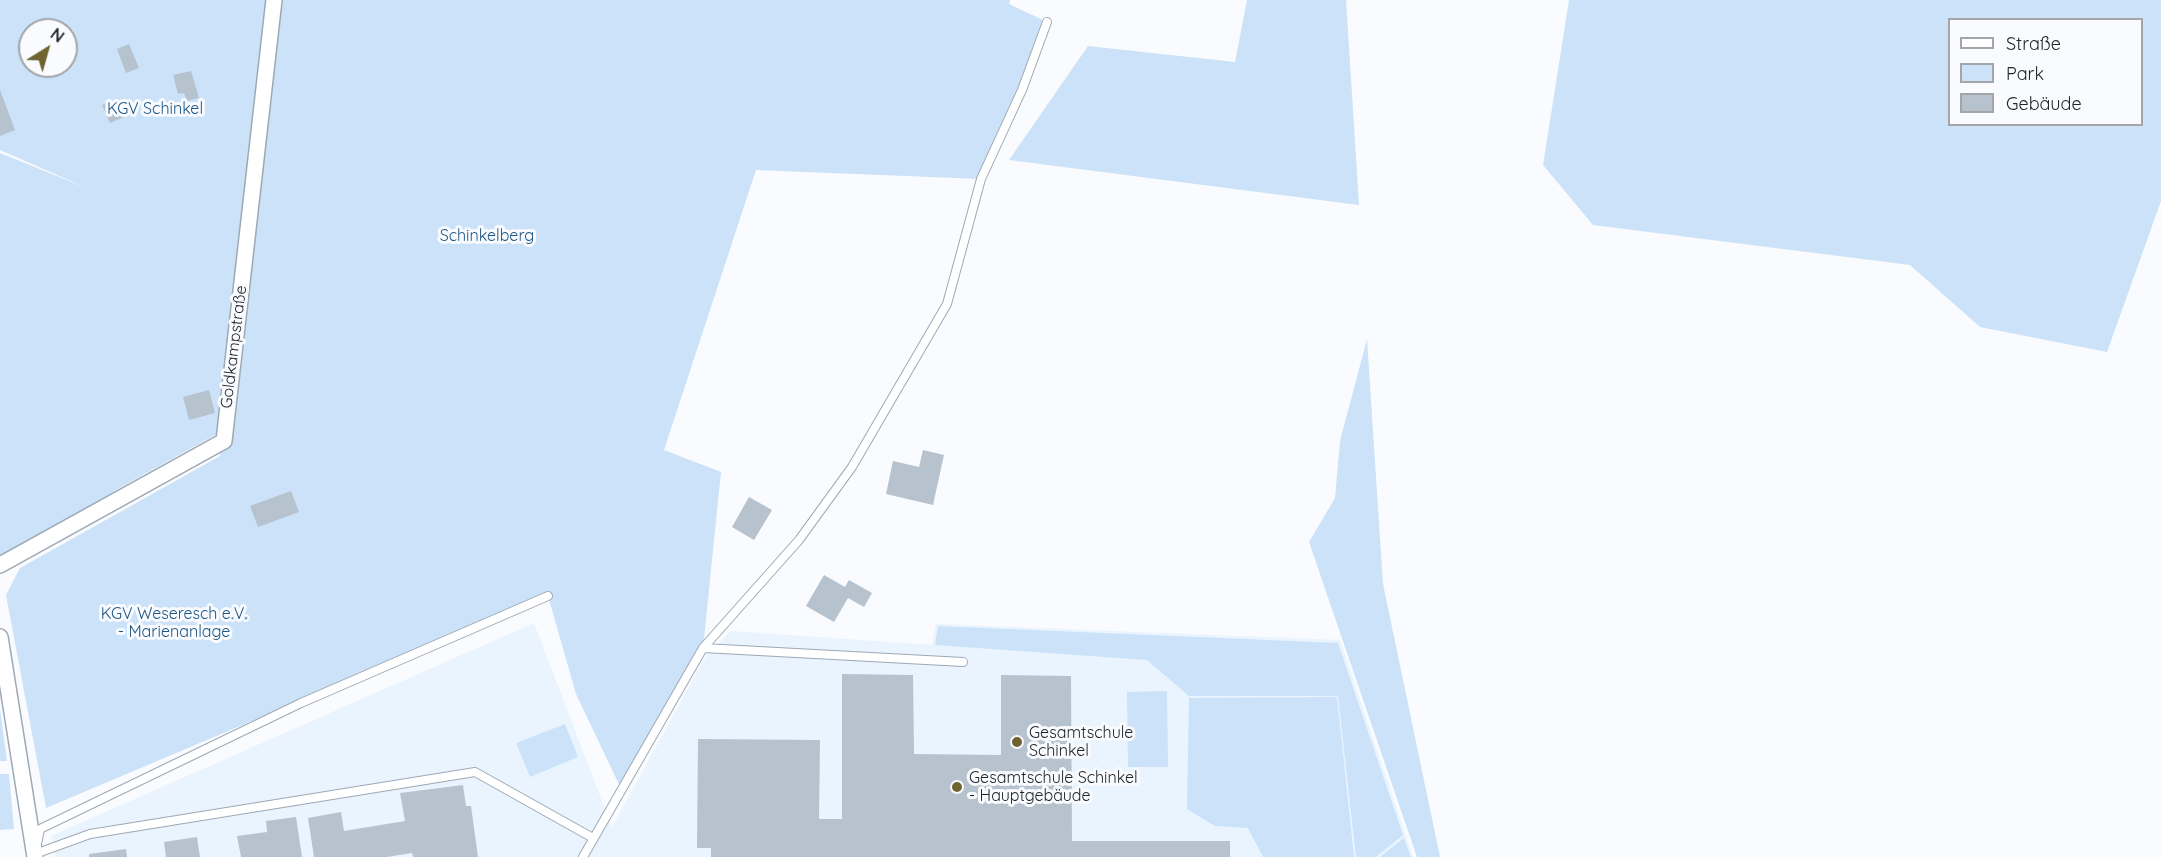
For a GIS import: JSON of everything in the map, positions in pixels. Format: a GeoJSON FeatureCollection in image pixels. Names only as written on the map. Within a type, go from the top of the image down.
{"type":"FeatureCollection","features":[{"type":"Feature","properties":{"kind":"street","name":"Goldkampstraße"},"geometry":{"type":"LineString","coordinates":[[0,565],[224,441],[274,0]]}},
{"type":"Feature","properties":{"kind":"street"},"geometry":{"type":"LineString","coordinates":[[0,637],[35,855]]}},
{"type":"Feature","properties":{"kind":"lane"},"geometry":{"type":"LineString","coordinates":[[583,857],[703,648],[799,540],[852,467],[947,304],[981,179],[1022,90],[1047,22]]}},
{"type":"Feature","properties":{"kind":"lane"},"geometry":{"type":"LineString","coordinates":[[35,855],[40,829],[301,703],[548,596]]}},
{"type":"Feature","properties":{"kind":"lane"},"geometry":{"type":"LineString","coordinates":[[703,648],[963,662]]}},
{"type":"Feature","properties":{"kind":"lane"},"geometry":{"type":"LineString","coordinates":[[35,855],[90,834],[475,772],[593,838]]}},
{"type":"Feature","properties":{"kind":"shaded area","name":"Gesamtschule Schinkel"},"geometry":{"type":"Polygon","coordinates":[[[534,623],[612,827],[706,656],[731,631],[932,645],[936,624],[1340,640],[1413,857],[55,857],[51,836],[534,623]]]}},
{"type":"Feature","properties":{"kind":"green space","name":"KGV Schinkel"},"geometry":{"type":"Polygon","coordinates":[[[0,0],[266,0],[217,434],[123,486],[0,561],[0,153],[89,189],[0,150],[0,0]]]}},
{"type":"Feature","properties":{"kind":"green space","name":"Schinkelberg"},"geometry":{"type":"Polygon","coordinates":[[[279,0],[1010,0],[1009,4],[1047,22],[981,179],[756,170],[664,450],[721,472],[703,648],[624,795],[576,694],[548,596],[46,808],[6,595],[20,568],[220,456],[279,0]]]}},
{"type":"Feature","properties":{"kind":"green space"},"geometry":{"type":"Polygon","coordinates":[[[1247,0],[1346,0],[1359,205],[1009,160],[1088,46],[1235,62],[1247,0]]]}},
{"type":"Feature","properties":{"kind":"green space"},"geometry":{"type":"Polygon","coordinates":[[[1569,0],[2161,0],[2161,201],[2107,352],[1980,327],[1910,265],[1593,225],[1543,165],[1569,0]]]}},
{"type":"Feature","properties":{"kind":"green space"},"geometry":{"type":"Polygon","coordinates":[[[1367,339],[1383,584],[1440,857],[1417,857],[1309,542],[1335,498],[1340,441],[1367,339]]]}},
{"type":"Feature","properties":{"kind":"green space"},"geometry":{"type":"Polygon","coordinates":[[[938,626],[1338,643],[1403,835],[1376,857],[1356,857],[1338,696],[1189,696],[1147,660],[935,645],[938,626]]]}},
{"type":"Feature","properties":{"kind":"green space"},"geometry":{"type":"Polygon","coordinates":[[[1167,691],[1168,767],[1128,767],[1127,692],[1167,691]]]}},
{"type":"Feature","properties":{"kind":"green space"},"geometry":{"type":"Polygon","coordinates":[[[1337,697],[1354,857],[1263,857],[1248,828],[1215,826],[1187,809],[1189,698],[1337,697]]]}},
{"type":"Feature","properties":{"kind":"green space"},"geometry":{"type":"Polygon","coordinates":[[[0,709],[7,761],[0,761],[0,709]]]}},
{"type":"Feature","properties":{"kind":"green space"},"geometry":{"type":"Polygon","coordinates":[[[565,724],[578,757],[530,777],[516,743],[565,724]]]}},
{"type":"Feature","properties":{"kind":"green space"},"geometry":{"type":"Polygon","coordinates":[[[0,774],[9,774],[14,829],[0,830],[0,774]]]}},
{"type":"Feature","properties":{"kind":"green space"},"geometry":{"type":"Polygon","coordinates":[[[1404,838],[1411,857],[1380,857],[1404,838]]]}},
{"type":"Feature","properties":{"kind":"building"},"geometry":{"type":"Polygon","coordinates":[[[129,44],[139,68],[126,73],[117,49],[129,44]]]}},
{"type":"Feature","properties":{"kind":"building"},"geometry":{"type":"Polygon","coordinates":[[[191,71],[199,98],[187,101],[184,93],[178,94],[173,75],[191,71]]]}},
{"type":"Feature","properties":{"kind":"building"},"geometry":{"type":"Polygon","coordinates":[[[0,90],[15,130],[0,136],[0,90]]]}},
{"type":"Feature","properties":{"kind":"building"},"geometry":{"type":"Polygon","coordinates":[[[117,100],[124,117],[110,123],[102,105],[117,100]]]}},
{"type":"Feature","properties":{"kind":"building"},"geometry":{"type":"Polygon","coordinates":[[[209,390],[215,413],[189,420],[183,397],[209,390]]]}},
{"type":"Feature","properties":{"kind":"building"},"geometry":{"type":"Polygon","coordinates":[[[923,450],[944,455],[933,505],[886,494],[893,461],[919,467],[923,450]]]}},
{"type":"Feature","properties":{"kind":"building"},"geometry":{"type":"Polygon","coordinates":[[[291,491],[299,512],[258,527],[250,506],[291,491]]]}},
{"type":"Feature","properties":{"kind":"building"},"geometry":{"type":"Polygon","coordinates":[[[749,497],[772,510],[754,540],[732,527],[749,497]]]}},
{"type":"Feature","properties":{"kind":"building"},"geometry":{"type":"Polygon","coordinates":[[[824,575],[845,587],[849,580],[872,593],[864,607],[848,598],[834,622],[806,606],[824,575]]]}},
{"type":"Feature","properties":{"kind":"building","name":"Gesamtschule Schinkel - Hauptgebäude"},"geometry":{"type":"Polygon","coordinates":[[[842,674],[913,675],[914,754],[1001,755],[1001,675],[1071,676],[1072,841],[1230,841],[1230,857],[711,857],[711,848],[697,848],[698,739],[820,740],[819,819],[842,819],[842,674]]]}},
{"type":"Feature","properties":{"kind":"building"},"geometry":{"type":"Polygon","coordinates":[[[463,785],[466,806],[471,806],[478,857],[413,857],[412,853],[387,857],[314,857],[308,818],[341,812],[344,831],[405,821],[400,793],[463,785]]]}},
{"type":"Feature","properties":{"kind":"building"},"geometry":{"type":"Polygon","coordinates":[[[296,817],[302,857],[241,857],[237,836],[267,832],[266,821],[296,817]]]}},
{"type":"Feature","properties":{"kind":"building"},"geometry":{"type":"Polygon","coordinates":[[[197,837],[200,857],[166,857],[164,842],[197,837]]]}},
{"type":"Feature","properties":{"kind":"building"},"geometry":{"type":"Polygon","coordinates":[[[126,849],[127,857],[89,857],[89,854],[126,849]]]}},
{"type":"Feature","properties":{"kind":"place","name":"Gesamtschule Schinkel"},"geometry":{"type":"Point","coordinates":[1017,742]}},
{"type":"Feature","properties":{"kind":"place","name":"Gesamtschule Schinkel - Hauptgebäude"},"geometry":{"type":"Point","coordinates":[957,787]}},
{"type":"Feature","properties":{"kind":"park label","name":"KGV Weseresch e.V. - Marienanlage"},"geometry":{"type":"Point","coordinates":[174,623]}}]}
